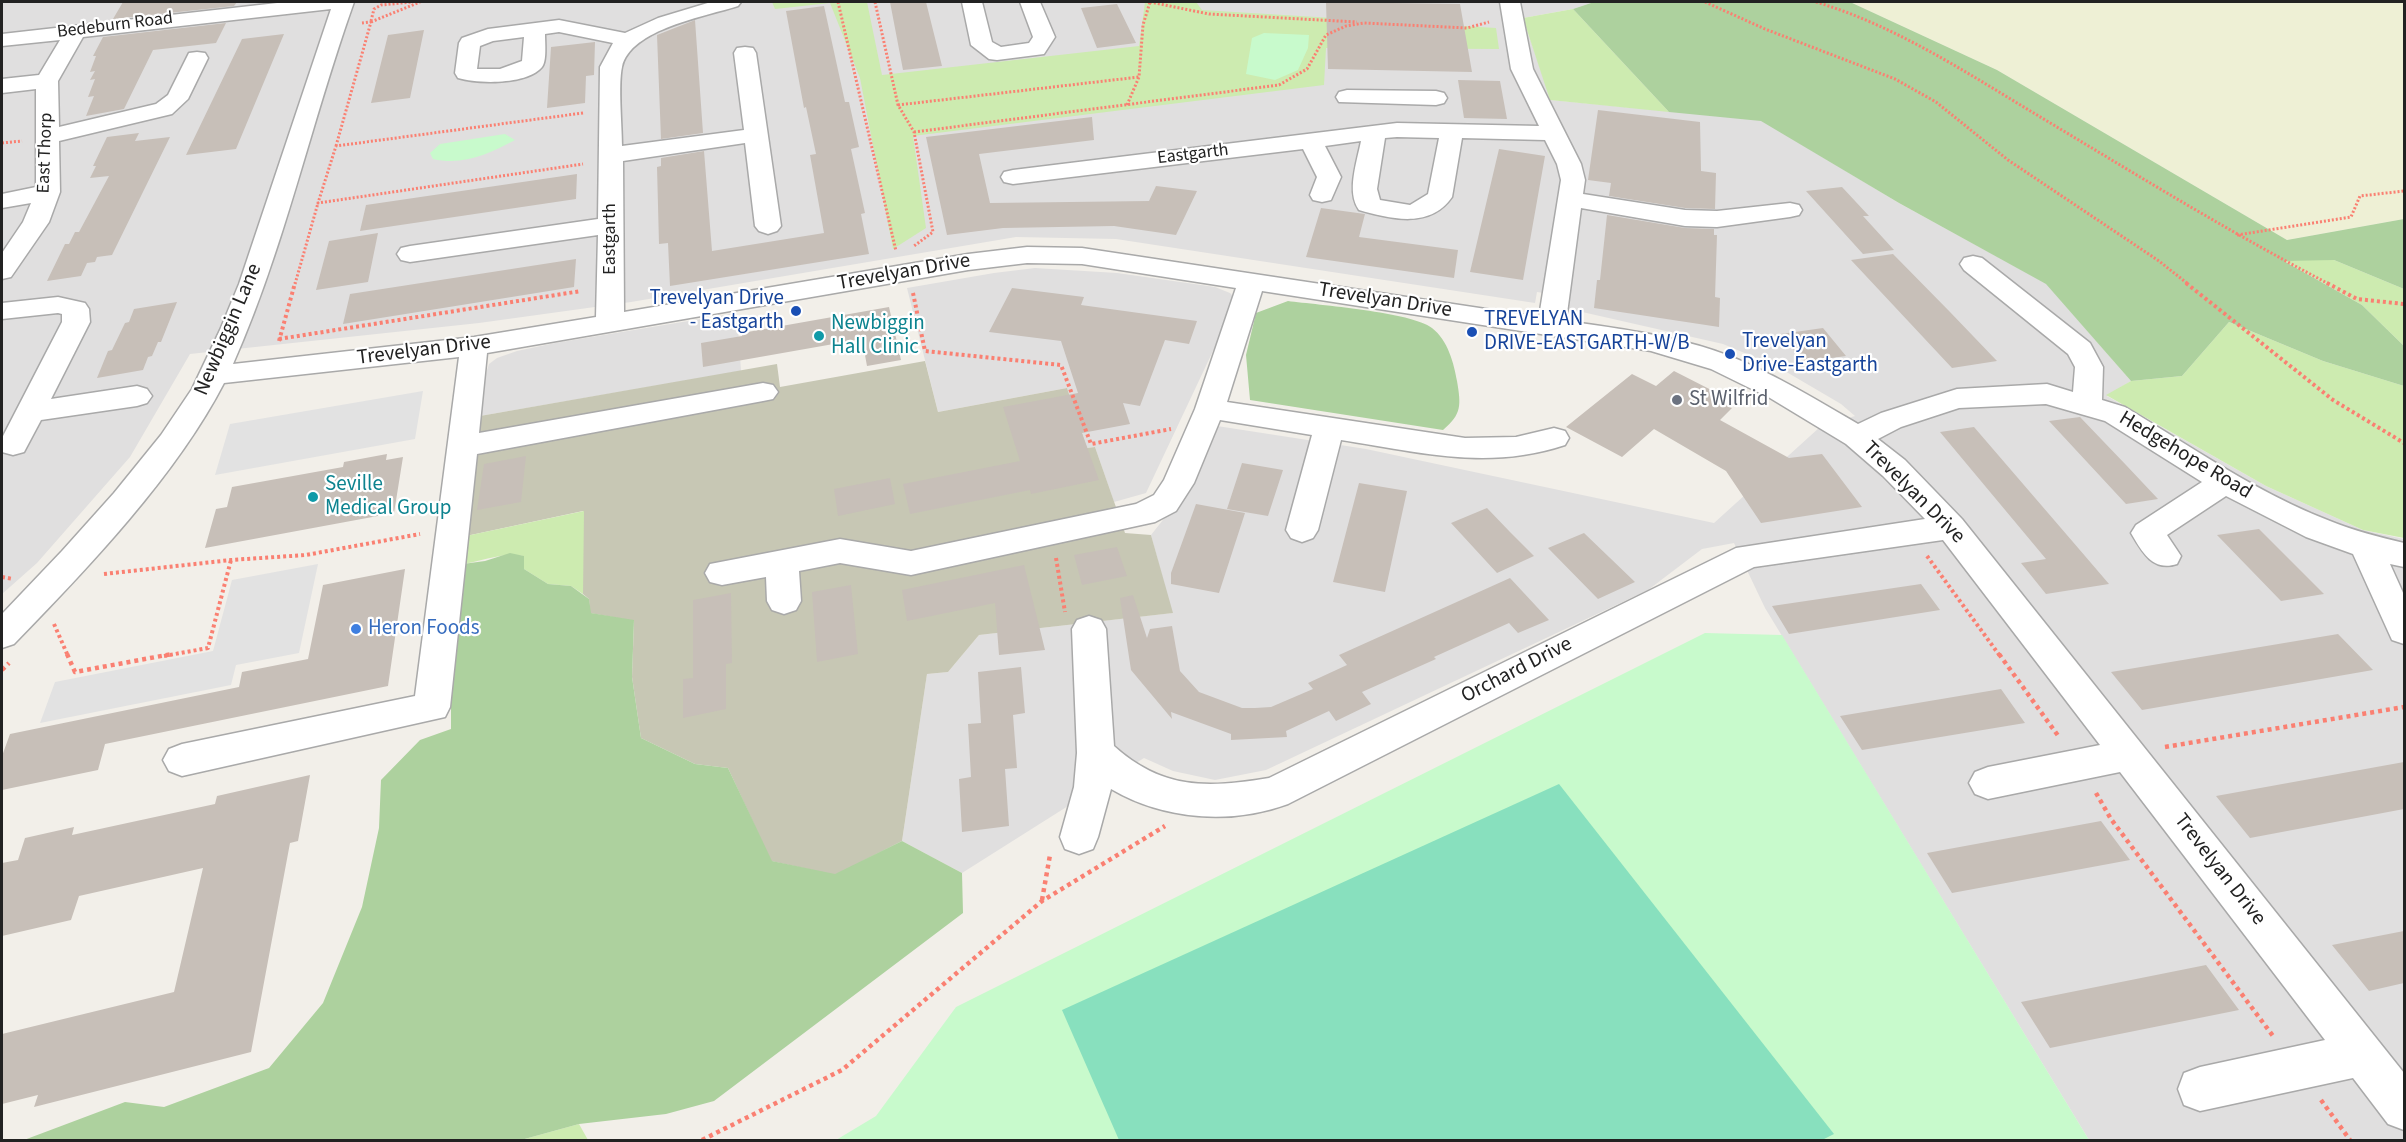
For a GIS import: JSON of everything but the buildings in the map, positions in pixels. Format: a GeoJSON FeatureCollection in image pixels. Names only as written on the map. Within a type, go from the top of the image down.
{"type":"FeatureCollection","features":[{"type":"Feature","properties":{"kind":"street"},"geometry":{"type":"LineString","coordinates":[[535,29],[559,26],[628,40],[655,27],[731,2]]}},
{"type":"Feature","properties":{"kind":"street"},"geometry":{"type":"LineString","coordinates":[[972,2],[982,45],[998,54],[1036,49],[1044,37],[1030,2]]}},
{"type":"Feature","properties":{"kind":"street"},"geometry":{"type":"LineString","coordinates":[[1511,8],[1522,69],[1569,164],[1573,180],[1551,327]]}},
{"type":"Feature","properties":{"kind":"street","name":"Bedeburn Road"},"geometry":{"type":"LineString","coordinates":[[2,40],[76,31],[338,10]]}},
{"type":"Feature","properties":{"kind":"street","name":"Newbiggin Lane"},"geometry":{"type":"LineString","coordinates":[[2,635],[59,578],[161,456],[192,413],[213,375],[246,303],[338,10]]}},
{"type":"Feature","properties":{"kind":"street"},"geometry":{"type":"LineString","coordinates":[[2,86],[47,81],[76,31]]}},
{"type":"Feature","properties":{"kind":"street","name":"Eastgarth"},"geometry":{"type":"LineString","coordinates":[[610,324],[611,67],[616,54],[628,40]]}},
{"type":"Feature","properties":{"kind":"street"},"geometry":{"type":"LineString","coordinates":[[745,52],[768,226]]}},
{"type":"Feature","properties":{"kind":"street"},"geometry":{"type":"LineString","coordinates":[[48,137],[135,118],[164,109],[177,99],[197,58]]}},
{"type":"Feature","properties":{"kind":"street","name":"East Thorp"},"geometry":{"type":"LineString","coordinates":[[2,271],[36,222],[48,192],[47,81]]}},
{"type":"Feature","properties":{"kind":"street"},"geometry":{"type":"LineString","coordinates":[[1347,97],[1436,98]]}},
{"type":"Feature","properties":{"kind":"street"},"geometry":{"type":"LineString","coordinates":[[1392,98],[1365,189],[1368,205],[1396,213],[1422,211],[1440,196],[1452,130]]}},
{"type":"Feature","properties":{"kind":"street","name":"Eastgarth"},"geometry":{"type":"LineString","coordinates":[[1013,177],[1384,131],[1554,133]]}},
{"type":"Feature","properties":{"kind":"street"},"geometry":{"type":"LineString","coordinates":[[611,158],[756,135]]}},
{"type":"Feature","properties":{"kind":"street"},"geometry":{"type":"LineString","coordinates":[[1311,141],[1329,177],[1322,195]]}},
{"type":"Feature","properties":{"kind":"street"},"geometry":{"type":"LineString","coordinates":[[2,201],[48,192]]}},
{"type":"Feature","properties":{"kind":"street"},"geometry":{"type":"LineString","coordinates":[[1570,200],[1685,218],[1717,219],[1790,210]]}},
{"type":"Feature","properties":{"kind":"street"},"geometry":{"type":"LineString","coordinates":[[410,258],[611,225]]}},
{"type":"Feature","properties":{"kind":"street","name":"Trevelyan Drive"},"geometry":{"type":"LineString","coordinates":[[213,375],[474,346],[610,324],[903,264],[968,262],[1028,255],[1082,256],[1252,280],[1654,343],[1721,363],[1780,391],[1857,437],[1894,468],[1951,527],[2404,1108]]}},
{"type":"Feature","properties":{"kind":"street"},"geometry":{"type":"LineString","coordinates":[[1973,264],[2080,349],[2089,367],[2087,405]]}},
{"type":"Feature","properties":{"kind":"street"},"geometry":{"type":"LineString","coordinates":[[722,573],[840,551],[911,563],[1144,514],[1165,502],[1178,483],[1207,415],[1252,280]]}},
{"type":"Feature","properties":{"kind":"street"},"geometry":{"type":"LineString","coordinates":[[2,311],[58,305],[75,309],[76,322],[13,445]]}},
{"type":"Feature","properties":{"kind":"street"},"geometry":{"type":"LineString","coordinates":[[182,760],[432,707],[474,346]]}},
{"type":"Feature","properties":{"kind":"street"},"geometry":{"type":"LineString","coordinates":[[462,446],[764,392]]}},
{"type":"Feature","properties":{"kind":"street","name":"Hedgehope Road"},"geometry":{"type":"LineString","coordinates":[[1857,437],[1892,420],[1957,399],[2048,394],[2115,414],[2249,496],[2317,529],[2366,546],[2404,555]]}},
{"type":"Feature","properties":{"kind":"street"},"geometry":{"type":"LineString","coordinates":[[30,412],[137,396]]}},
{"type":"Feature","properties":{"kind":"street"},"geometry":{"type":"LineString","coordinates":[[1207,415],[1329,428],[1489,451],[1530,447],[1554,438]]}},
{"type":"Feature","properties":{"kind":"street"},"geometry":{"type":"LineString","coordinates":[[1302,530],[1329,428]]}},
{"type":"Feature","properties":{"kind":"street"},"geometry":{"type":"LineString","coordinates":[[2165,555],[2147,533],[2226,482]]}},
{"type":"Feature","properties":{"kind":"street","name":"Orchard Drive"},"geometry":{"type":"LineString","coordinates":[[1096,753],[1128,780],[1167,796],[1207,801],[1236,800],[1275,793],[1748,556],[1951,527]]}},
{"type":"Feature","properties":{"kind":"street"},"geometry":{"type":"LineString","coordinates":[[2366,546],[2404,631]]}},
{"type":"Feature","properties":{"kind":"street"},"geometry":{"type":"LineString","coordinates":[[782,562],[784,601]]}},
{"type":"Feature","properties":{"kind":"street"},"geometry":{"type":"LineString","coordinates":[[1078,625],[1096,753],[1093,787],[1078,837]]}},
{"type":"Feature","properties":{"kind":"street"},"geometry":{"type":"LineString","coordinates":[[1988,783],[2129,754]]}},
{"type":"Feature","properties":{"kind":"street"},"geometry":{"type":"LineString","coordinates":[[2200,1089],[2362,1054]]}},
{"type":"Feature","properties":{"kind":"path"},"geometry":{"type":"LineString","coordinates":[[271,369],[374,9],[381,5],[412,2]]}},
{"type":"Feature","properties":{"kind":"path"},"geometry":{"type":"LineString","coordinates":[[338,10],[370,22],[420,2]]}},
{"type":"Feature","properties":{"kind":"path"},"geometry":{"type":"LineString","coordinates":[[838,2],[925,351],[1061,365],[1091,444],[1207,415]]}},
{"type":"Feature","properties":{"kind":"path"},"geometry":{"type":"LineString","coordinates":[[875,2],[898,105],[914,132],[933,232],[904,254],[903,264]]}},
{"type":"Feature","properties":{"kind":"path"},"geometry":{"type":"LineString","coordinates":[[1128,105],[1139,77],[1143,25],[1150,2],[1209,14],[1467,28],[1511,8]]}},
{"type":"Feature","properties":{"kind":"path"},"geometry":{"type":"LineString","coordinates":[[1705,2],[1765,29],[1895,79],[1936,102],[2008,160],[2159,261],[2333,400],[2404,443]]}},
{"type":"Feature","properties":{"kind":"path"},"geometry":{"type":"LineString","coordinates":[[1816,2],[1850,12],[1952,64],[2236,235],[2357,299],[2404,304]]}},
{"type":"Feature","properties":{"kind":"path"},"geometry":{"type":"LineString","coordinates":[[914,132],[1279,85],[1307,69],[1326,35],[1346,26],[1364,22]]}},
{"type":"Feature","properties":{"kind":"path"},"geometry":{"type":"LineString","coordinates":[[898,105],[1139,77]]}},
{"type":"Feature","properties":{"kind":"path"},"geometry":{"type":"LineString","coordinates":[[336,146],[611,109]]}},
{"type":"Feature","properties":{"kind":"path"},"geometry":{"type":"LineString","coordinates":[[318,203],[611,158]]}},
{"type":"Feature","properties":{"kind":"path"},"geometry":{"type":"LineString","coordinates":[[2236,235],[2351,217],[2360,196],[2404,191]]}},
{"type":"Feature","properties":{"kind":"path"},"geometry":{"type":"LineString","coordinates":[[2,577],[20,580],[59,578],[231,560],[306,555],[453,529]]}},
{"type":"Feature","properties":{"kind":"path"},"geometry":{"type":"LineString","coordinates":[[1050,534],[1078,625]]}},
{"type":"Feature","properties":{"kind":"path"},"geometry":{"type":"LineString","coordinates":[[52,621],[75,672],[208,648],[231,560]]}},
{"type":"Feature","properties":{"kind":"path"},"geometry":{"type":"LineString","coordinates":[[2129,754],[2404,707]]}},
{"type":"Feature","properties":{"kind":"path"},"geometry":{"type":"LineString","coordinates":[[702,1140],[842,1070],[1042,901],[1207,801]]}},
{"type":"Feature","properties":{"kind":"shaded area"},"geometry":{"type":"Polygon","coordinates":[[[2,2],[1594,2],[1573,9],[1523,18],[1551,100],[1761,120],[1899,203],[2047,284],[2131,381],[2107,396],[2266,486],[2363,530],[2404,539],[2404,1140],[2089,1140],[1765,608],[1734,543],[1702,549],[1648,590],[1266,770],[1215,780],[1173,771],[1144,758],[962,873],[902,841],[927,674],[948,672],[979,635],[1172,613],[1151,535],[1170,511],[1217,426],[1366,449],[1714,523],[1820,427],[1855,416],[1841,404],[1778,367],[1723,344],[1569,309],[1570,297],[1537,292],[1535,303],[1116,239],[1016,237],[631,302],[479,323],[190,354],[130,457],[37,563],[2,594],[2,2]]]}},
{"type":"Feature","properties":{"kind":"shaded area"},"geometry":{"type":"Polygon","coordinates":[[[1850,2],[2404,2],[2404,219],[2287,240],[1997,70],[1850,2]]]}},
{"type":"Feature","properties":{"kind":"shaded area"},"geometry":{"type":"Polygon","coordinates":[[[1035,268],[1117,273],[1215,287],[1230,293],[1237,300],[1146,493],[1114,502],[1095,447],[1087,448],[1067,388],[938,412],[907,288],[1035,268]]]}},
{"type":"Feature","properties":{"kind":"shaded area"},"geometry":{"type":"Polygon","coordinates":[[[737,313],[741,371],[480,416],[483,383],[489,364],[497,358],[555,343],[737,313]]]}},
{"type":"Feature","properties":{"kind":"shaded area"},"geometry":{"type":"Polygon","coordinates":[[[925,361],[938,412],[1067,388],[1087,448],[1095,447],[1125,533],[1151,535],[1173,613],[979,635],[948,672],[927,674],[902,841],[835,875],[771,861],[728,768],[695,764],[641,738],[632,677],[634,621],[590,613],[589,599],[583,594],[583,511],[466,536],[480,416],[777,364],[780,387],[925,361]]]}},
{"type":"Feature","properties":{"kind":"shaded area"},"geometry":{"type":"Polygon","coordinates":[[[423,391],[415,439],[215,475],[230,424],[423,391]]]}},
{"type":"Feature","properties":{"kind":"shaded area"},"geometry":{"type":"Polygon","coordinates":[[[318,564],[299,653],[236,665],[231,685],[40,723],[55,682],[213,651],[232,580],[318,564]]]}},
{"type":"Feature","properties":{"kind":"green space"},"geometry":{"type":"Polygon","coordinates":[[[772,2],[867,2],[882,75],[1139,46],[1145,2],[1196,2],[1202,10],[1496,28],[1499,49],[1326,48],[1324,85],[913,136],[926,228],[893,249],[860,78],[830,3],[775,9],[772,2]]]}},
{"type":"Feature","properties":{"kind":"green space"},"geometry":{"type":"Polygon","coordinates":[[[1594,2],[1850,2],[1997,70],[2287,240],[2404,219],[2404,289],[2334,260],[2284,261],[2362,305],[2404,346],[2404,386],[2323,361],[2229,322],[2182,376],[2131,381],[2046,284],[1899,203],[1761,121],[1669,112],[1573,9],[1594,2]]]}},
{"type":"Feature","properties":{"kind":"green space"},"geometry":{"type":"Polygon","coordinates":[[[1573,9],[1669,112],[1550,100],[1523,18],[1573,9]]]}},
{"type":"Feature","properties":{"kind":"green space"},"geometry":{"type":"Polygon","coordinates":[[[1264,33],[1309,35],[1308,48],[1298,70],[1275,80],[1246,74],[1252,38],[1264,33]]]}},
{"type":"Feature","properties":{"kind":"green space"},"geometry":{"type":"Polygon","coordinates":[[[505,134],[515,140],[495,150],[465,160],[433,159],[430,153],[440,144],[505,134]]]}},
{"type":"Feature","properties":{"kind":"green space"},"geometry":{"type":"Polygon","coordinates":[[[2283,260],[2334,260],[2404,289],[2404,346],[2362,305],[2283,260]]]}},
{"type":"Feature","properties":{"kind":"green space"},"geometry":{"type":"Polygon","coordinates":[[[1288,301],[1386,313],[1421,322],[1432,328],[1446,346],[1454,367],[1459,408],[1454,419],[1443,430],[1250,400],[1246,355],[1256,313],[1288,301]]]}},
{"type":"Feature","properties":{"kind":"green space"},"geometry":{"type":"Polygon","coordinates":[[[2229,322],[2323,361],[2404,386],[2404,538],[2363,530],[2266,486],[2106,395],[2131,381],[2182,376],[2229,322]]]}},
{"type":"Feature","properties":{"kind":"green space"},"geometry":{"type":"Polygon","coordinates":[[[584,511],[583,594],[571,586],[548,584],[524,569],[523,556],[500,556],[463,564],[466,536],[584,511]]]}},
{"type":"Feature","properties":{"kind":"green space"},"geometry":{"type":"Polygon","coordinates":[[[510,553],[524,556],[524,569],[548,584],[571,586],[589,599],[591,613],[634,620],[632,677],[641,738],[695,764],[728,768],[772,861],[835,874],[902,841],[962,873],[963,913],[714,1101],[666,1114],[579,1124],[521,1140],[24,1140],[125,1102],[164,1107],[269,1068],[323,1003],[362,907],[379,828],[381,780],[420,740],[451,729],[451,698],[463,564],[485,561],[510,553]]]}},
{"type":"Feature","properties":{"kind":"green space"},"geometry":{"type":"Polygon","coordinates":[[[1705,633],[1782,635],[2089,1140],[836,1140],[876,1116],[956,1007],[1705,633]]]}},
{"type":"Feature","properties":{"kind":"green space"},"geometry":{"type":"Polygon","coordinates":[[[1559,784],[1834,1134],[1822,1140],[1119,1140],[1062,1010],[1559,784]]]}},
{"type":"Feature","properties":{"kind":"green space"},"geometry":{"type":"Polygon","coordinates":[[[579,1124],[588,1140],[521,1140],[579,1124]]]}},
{"type":"Feature","properties":{"kind":"place","name":"Trevelyan Drive - Eastgarth"},"geometry":{"type":"Point","coordinates":[796,311]}},
{"type":"Feature","properties":{"kind":"place","name":"TREVELYAN DRIVE-EASTGARTH-W/B"},"geometry":{"type":"Point","coordinates":[1472,332]}},
{"type":"Feature","properties":{"kind":"place","name":"Newbiggin Hall Clinic"},"geometry":{"type":"Point","coordinates":[819,336]}},
{"type":"Feature","properties":{"kind":"place","name":"Trevelyan Drive-Eastgarth"},"geometry":{"type":"Point","coordinates":[1730,354]}},
{"type":"Feature","properties":{"kind":"place","name":"St Wilfrid"},"geometry":{"type":"Point","coordinates":[1677,400]}},
{"type":"Feature","properties":{"kind":"place","name":"Seville Medical Group"},"geometry":{"type":"Point","coordinates":[313,497]}},
{"type":"Feature","properties":{"kind":"place","name":"Heron Foods"},"geometry":{"type":"Point","coordinates":[356,629]}}]}
